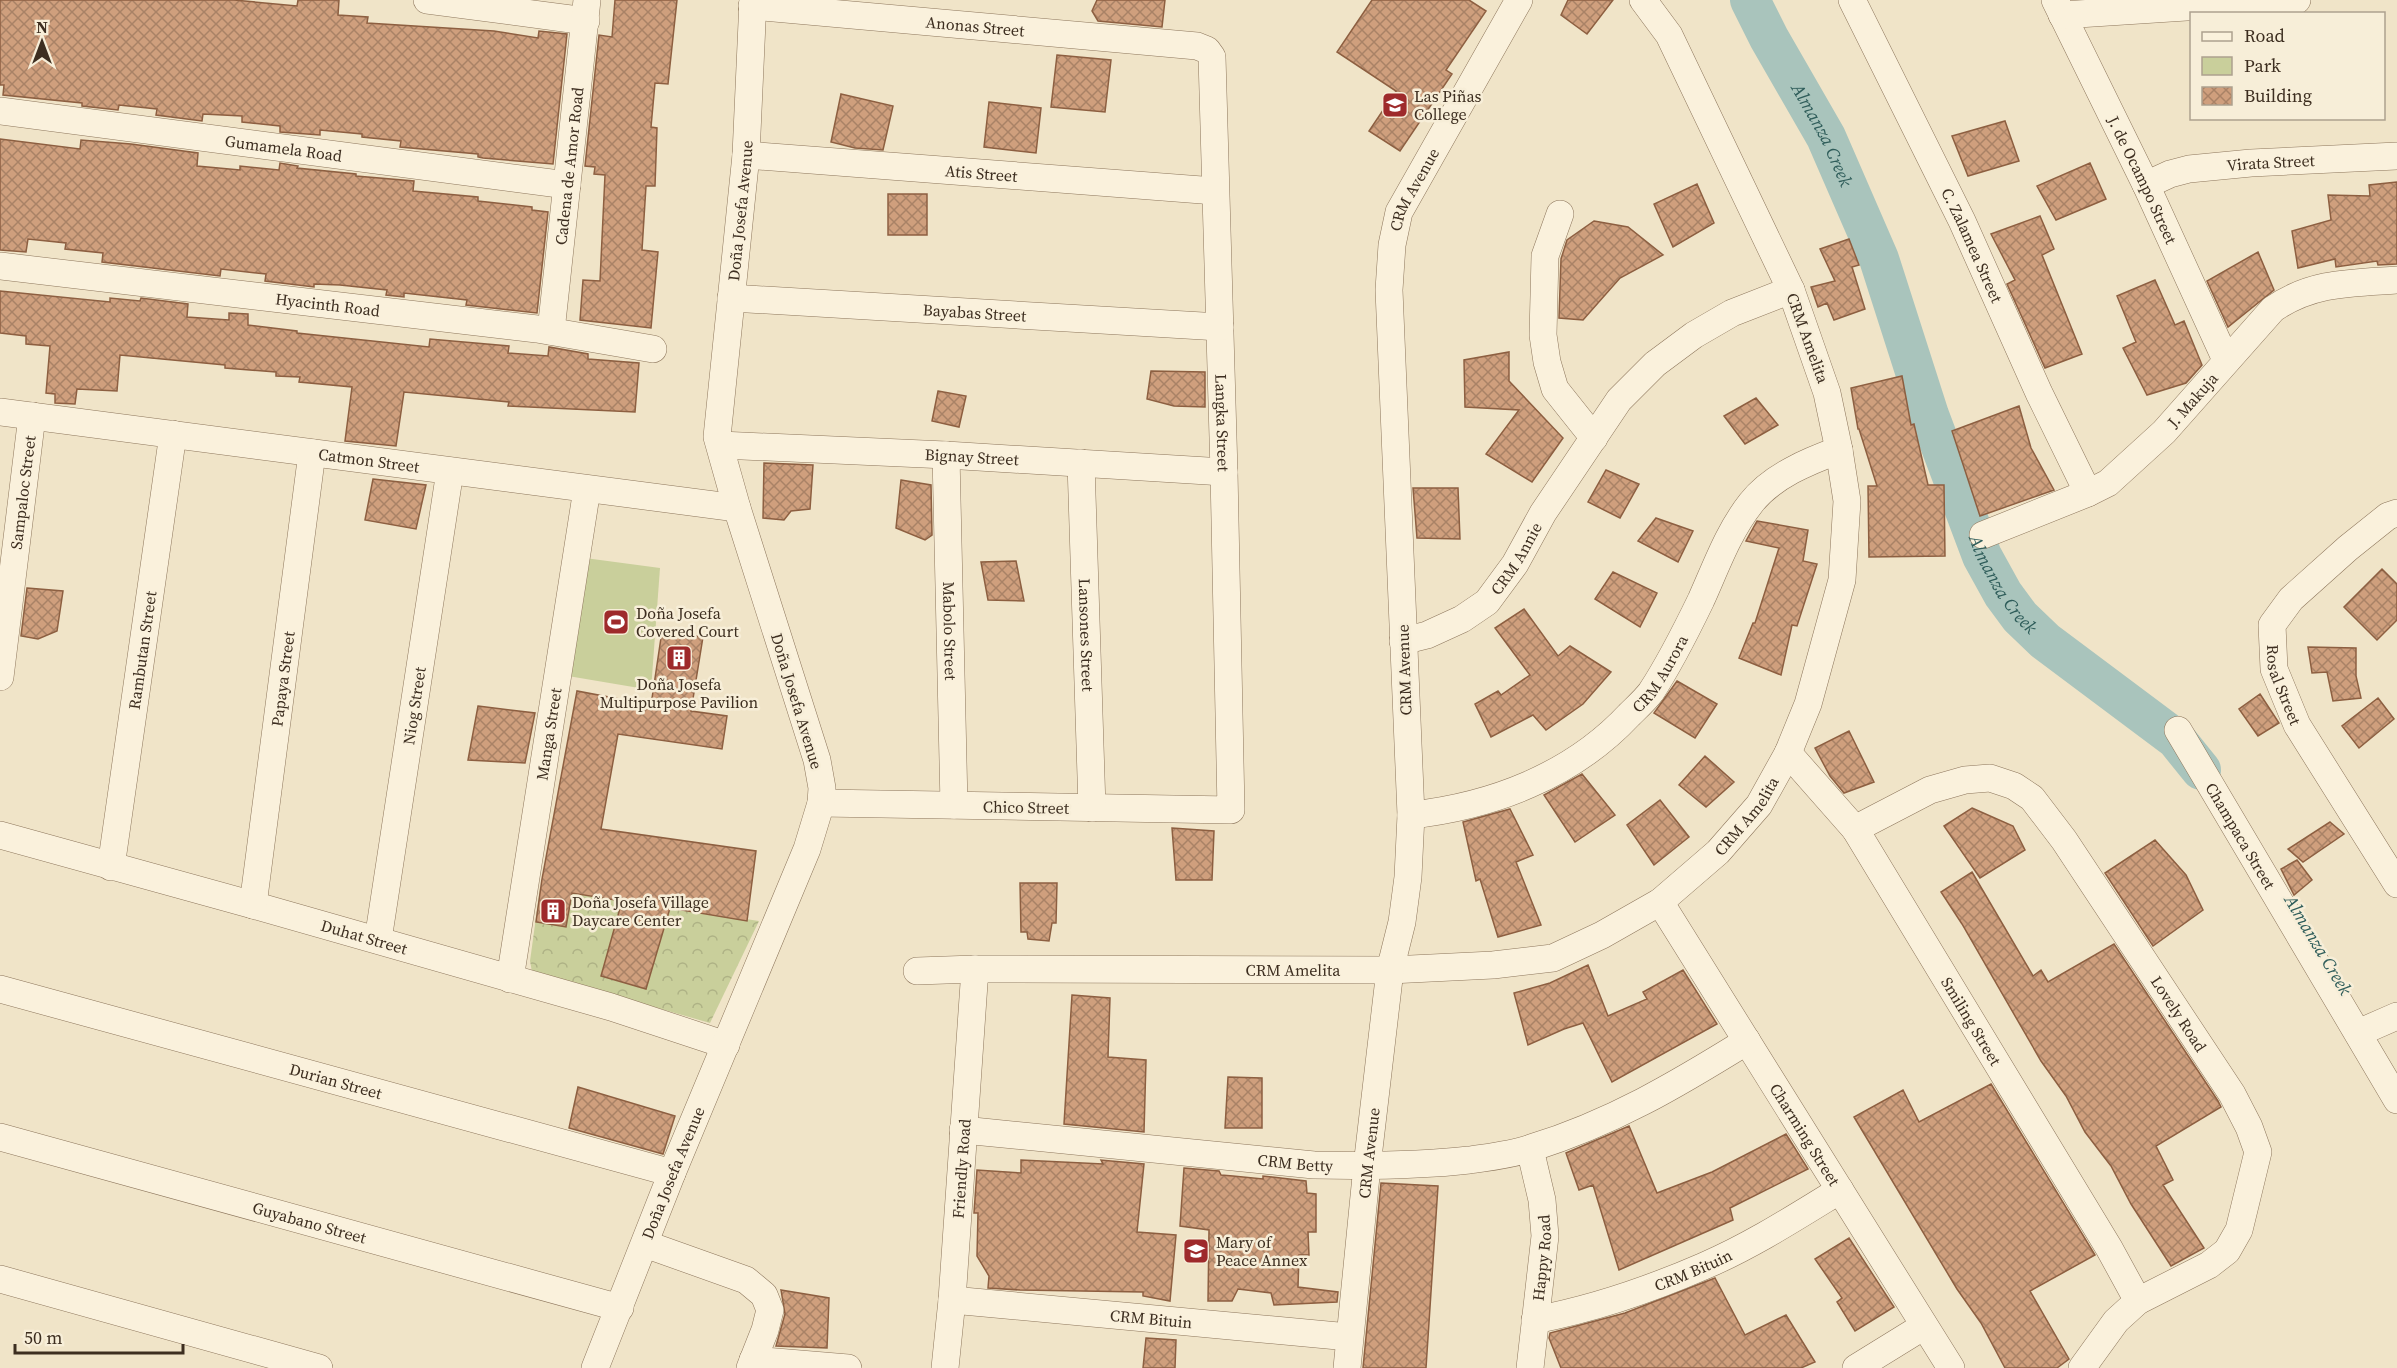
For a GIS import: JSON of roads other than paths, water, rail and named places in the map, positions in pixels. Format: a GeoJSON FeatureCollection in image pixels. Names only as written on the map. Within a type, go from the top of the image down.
{"type":"FeatureCollection","features":[{"type":"Feature","properties":{"kind":"street"},"geometry":{"type":"LineString","coordinates":[[427,0],[587,10]]}},
{"type":"Feature","properties":{"kind":"street","name":"CRM Avenue"},"geometry":{"type":"LineString","coordinates":[[1347,1368],[1390,970],[1402,922],[1408,877],[1410,815],[1389,290],[1392,245],[1399,212],[1520,0]]}},
{"type":"Feature","properties":{"kind":"street","name":"CRM Amelita"},"geometry":{"type":"LineString","coordinates":[[917,971],[975,969],[1390,970],[1552,958],[1602,935],[1660,902],[1719,852],[1759,805],[1788,753],[1808,704],[1842,580],[1847,501],[1827,393],[1791,290],[1669,35],[1643,0]]}},
{"type":"Feature","properties":{"kind":"street","name":"C. Zalamea Street"},"geometry":{"type":"LineString","coordinates":[[1852,0],[1962,221],[2039,393],[2088,494]]}},
{"type":"Feature","properties":{"kind":"street"},"geometry":{"type":"LineString","coordinates":[[2059,8],[2297,0]]}},
{"type":"Feature","properties":{"kind":"street","name":"Anonas Street"},"geometry":{"type":"LineString","coordinates":[[752,3],[1197,46]]}},
{"type":"Feature","properties":{"kind":"street","name":"Doña Josefa Avenue"},"geometry":{"type":"LineString","coordinates":[[596,1368],[672,1173],[807,849],[821,803],[822,788],[818,760],[737,508],[717,437],[746,155],[752,3]]}},
{"type":"Feature","properties":{"kind":"street","name":"J. de Ocampo Street"},"geometry":{"type":"LineString","coordinates":[[2059,8],[2146,185],[2226,360]]}},
{"type":"Feature","properties":{"kind":"street","name":"Cadena de Amor Road"},"geometry":{"type":"LineString","coordinates":[[551,331],[587,10]]}},
{"type":"Feature","properties":{"kind":"street","name":"Langka Street"},"geometry":{"type":"LineString","coordinates":[[1197,46],[1207,50],[1212,57],[1231,810]]}},
{"type":"Feature","properties":{"kind":"street","name":"Gumamela Road"},"geometry":{"type":"LineString","coordinates":[[0,111],[567,185]]}},
{"type":"Feature","properties":{"kind":"street","name":"Atis Street"},"geometry":{"type":"LineString","coordinates":[[746,155],[1215,190]]}},
{"type":"Feature","properties":{"kind":"street","name":"Virata Street"},"geometry":{"type":"LineString","coordinates":[[2146,185],[2170,174],[2189,169],[2251,163],[2397,156]]}},
{"type":"Feature","properties":{"kind":"street"},"geometry":{"type":"LineString","coordinates":[[1560,214],[1545,256],[1543,335],[1555,389],[1594,438]]}},
{"type":"Feature","properties":{"kind":"street","name":"Hyacinth Road"},"geometry":{"type":"LineString","coordinates":[[0,266],[551,331],[653,349]]}},
{"type":"Feature","properties":{"kind":"street","name":"J. Makuja"},"geometry":{"type":"LineString","coordinates":[[1983,535],[2088,494],[2108,483],[2164,432],[2273,309],[2289,298],[2303,291],[2326,286],[2397,280]]}},
{"type":"Feature","properties":{"kind":"street","name":"CRM Annie"},"geometry":{"type":"LineString","coordinates":[[1403,641],[1427,635],[1462,619],[1487,602],[1515,564],[1544,513],[1619,400],[1655,364],[1694,335],[1732,313],[1791,290]]}},
{"type":"Feature","properties":{"kind":"street","name":"Bayabas Street"},"geometry":{"type":"LineString","coordinates":[[731,298],[1220,327]]}},
{"type":"Feature","properties":{"kind":"street","name":"Catmon Street"},"geometry":{"type":"LineString","coordinates":[[0,412],[737,508]]}},
{"type":"Feature","properties":{"kind":"street","name":"Sampaloc Street"},"geometry":{"type":"LineString","coordinates":[[0,677],[32,416]]}},
{"type":"Feature","properties":{"kind":"street","name":"Rambutan Street"},"geometry":{"type":"LineString","coordinates":[[111,867],[173,434]]}},
{"type":"Feature","properties":{"kind":"street","name":"Bignay Street"},"geometry":{"type":"LineString","coordinates":[[720,445],[946,455],[1224,472]]}},
{"type":"Feature","properties":{"kind":"street","name":"CRM Aurora"},"geometry":{"type":"LineString","coordinates":[[1410,815],[1460,808],[1498,798],[1547,776],[1584,755],[1615,730],[1650,694],[1671,659],[1701,601],[1726,542],[1751,502],[1777,480],[1811,460],[1839,450]]}},
{"type":"Feature","properties":{"kind":"street","name":"Papaya Street"},"geometry":{"type":"LineString","coordinates":[[253,904],[312,453]]}},
{"type":"Feature","properties":{"kind":"street","name":"Mabolo Street"},"geometry":{"type":"LineString","coordinates":[[946,455],[954,805]]}},
{"type":"Feature","properties":{"kind":"street","name":"Lansones Street"},"geometry":{"type":"LineString","coordinates":[[1081,463],[1092,808]]}},
{"type":"Feature","properties":{"kind":"street","name":"Niog Street"},"geometry":{"type":"LineString","coordinates":[[378,940],[450,471]]}},
{"type":"Feature","properties":{"kind":"street","name":"Manga Street"},"geometry":{"type":"LineString","coordinates":[[510,979],[587,489]]}},
{"type":"Feature","properties":{"kind":"street","name":"Rosal Street"},"geometry":{"type":"LineString","coordinates":[[2397,513],[2388,516],[2348,548],[2291,599],[2272,625],[2274,669],[2297,725],[2397,884]]}},
{"type":"Feature","properties":{"kind":"street","name":"Champaca Street"},"geometry":{"type":"LineString","coordinates":[[2178,730],[2397,1100]]}},
{"type":"Feature","properties":{"kind":"street","name":"Smiling Street"},"geometry":{"type":"LineString","coordinates":[[1788,753],[1855,829],[2099,1230],[2138,1301]]}},
{"type":"Feature","properties":{"kind":"street","name":"Lovely Road"},"geometry":{"type":"LineString","coordinates":[[1855,829],[1930,790],[1965,780],[1990,778],[2014,786],[2032,798],[2064,840],[2232,1094],[2249,1127],[2258,1152],[2239,1230],[2227,1251],[2209,1265],[2138,1301],[2116,1321],[2082,1368]]}},
{"type":"Feature","properties":{"kind":"street","name":"Chico Street"},"geometry":{"type":"LineString","coordinates":[[821,803],[1231,810]]}},
{"type":"Feature","properties":{"kind":"street","name":"Duhat Street"},"geometry":{"type":"LineString","coordinates":[[0,835],[253,904],[611,1007],[726,1045]]}},
{"type":"Feature","properties":{"kind":"street","name":"Charming Street"},"geometry":{"type":"LineString","coordinates":[[1660,902],[1951,1368]]}},
{"type":"Feature","properties":{"kind":"street","name":"Friendly Road"},"geometry":{"type":"LineString","coordinates":[[945,1368],[952,1299],[975,969]]}},
{"type":"Feature","properties":{"kind":"street","name":"Durian Street"},"geometry":{"type":"LineString","coordinates":[[0,989],[672,1173]]}},
{"type":"Feature","properties":{"kind":"street"},"geometry":{"type":"LineString","coordinates":[[2358,1033],[2397,1016]]}},
{"type":"Feature","properties":{"kind":"street","name":"CRM Betty"},"geometry":{"type":"LineString","coordinates":[[963,1130],[1314,1165],[1367,1167],[1430,1164],[1497,1156],[1530,1149],[1621,1115],[1747,1041]]}},
{"type":"Feature","properties":{"kind":"street","name":"Guyabano Street"},"geometry":{"type":"LineString","coordinates":[[0,1137],[620,1308]]}},
{"type":"Feature","properties":{"kind":"street","name":"Happy Road"},"geometry":{"type":"LineString","coordinates":[[1530,1149],[1542,1200],[1545,1236],[1530,1368]]}},
{"type":"Feature","properties":{"kind":"street","name":"CRM Bituin"},"geometry":{"type":"LineString","coordinates":[[1535,1320],[1581,1311],[1706,1266],[1786,1223],[1840,1190]]}},
{"type":"Feature","properties":{"kind":"street"},"geometry":{"type":"LineString","coordinates":[[645,1244],[746,1280],[764,1295],[770,1310],[752,1364],[848,1368]]}},
{"type":"Feature","properties":{"kind":"street"},"geometry":{"type":"LineString","coordinates":[[0,1280],[319,1368]]}},
{"type":"Feature","properties":{"kind":"street","name":"CRM Bituin"},"geometry":{"type":"LineString","coordinates":[[952,1299],[1349,1337]]}},
{"type":"Feature","properties":{"kind":"street"},"geometry":{"type":"LineString","coordinates":[[1856,1368],[1924,1326]]}},
{"type":"Feature","properties":{"kind":"waterway","name":"Almanza Creek"},"geometry":{"type":"LineString","coordinates":[[1750,0],[1769,38],[1826,137],[1879,259],[1929,415],[1982,556],[2003,594],[2020,617],[2045,641],[2176,739],[2201,770]]}},
{"type":"Feature","properties":{"kind":"place","name":"Las Piñas College"},"geometry":{"type":"Point","coordinates":[1395,105]}},
{"type":"Feature","properties":{"kind":"place","name":"Doña Josefa Covered Court"},"geometry":{"type":"Point","coordinates":[616,622]}},
{"type":"Feature","properties":{"kind":"place","name":"Doña Josefa Multipurpose Pavilion"},"geometry":{"type":"Point","coordinates":[679,658]}},
{"type":"Feature","properties":{"kind":"place","name":"Doña Josefa Village Daycare Center"},"geometry":{"type":"Point","coordinates":[553,911]}},
{"type":"Feature","properties":{"kind":"place","name":"Mary of Peace Annex"},"geometry":{"type":"Point","coordinates":[1196,1251]}}]}
